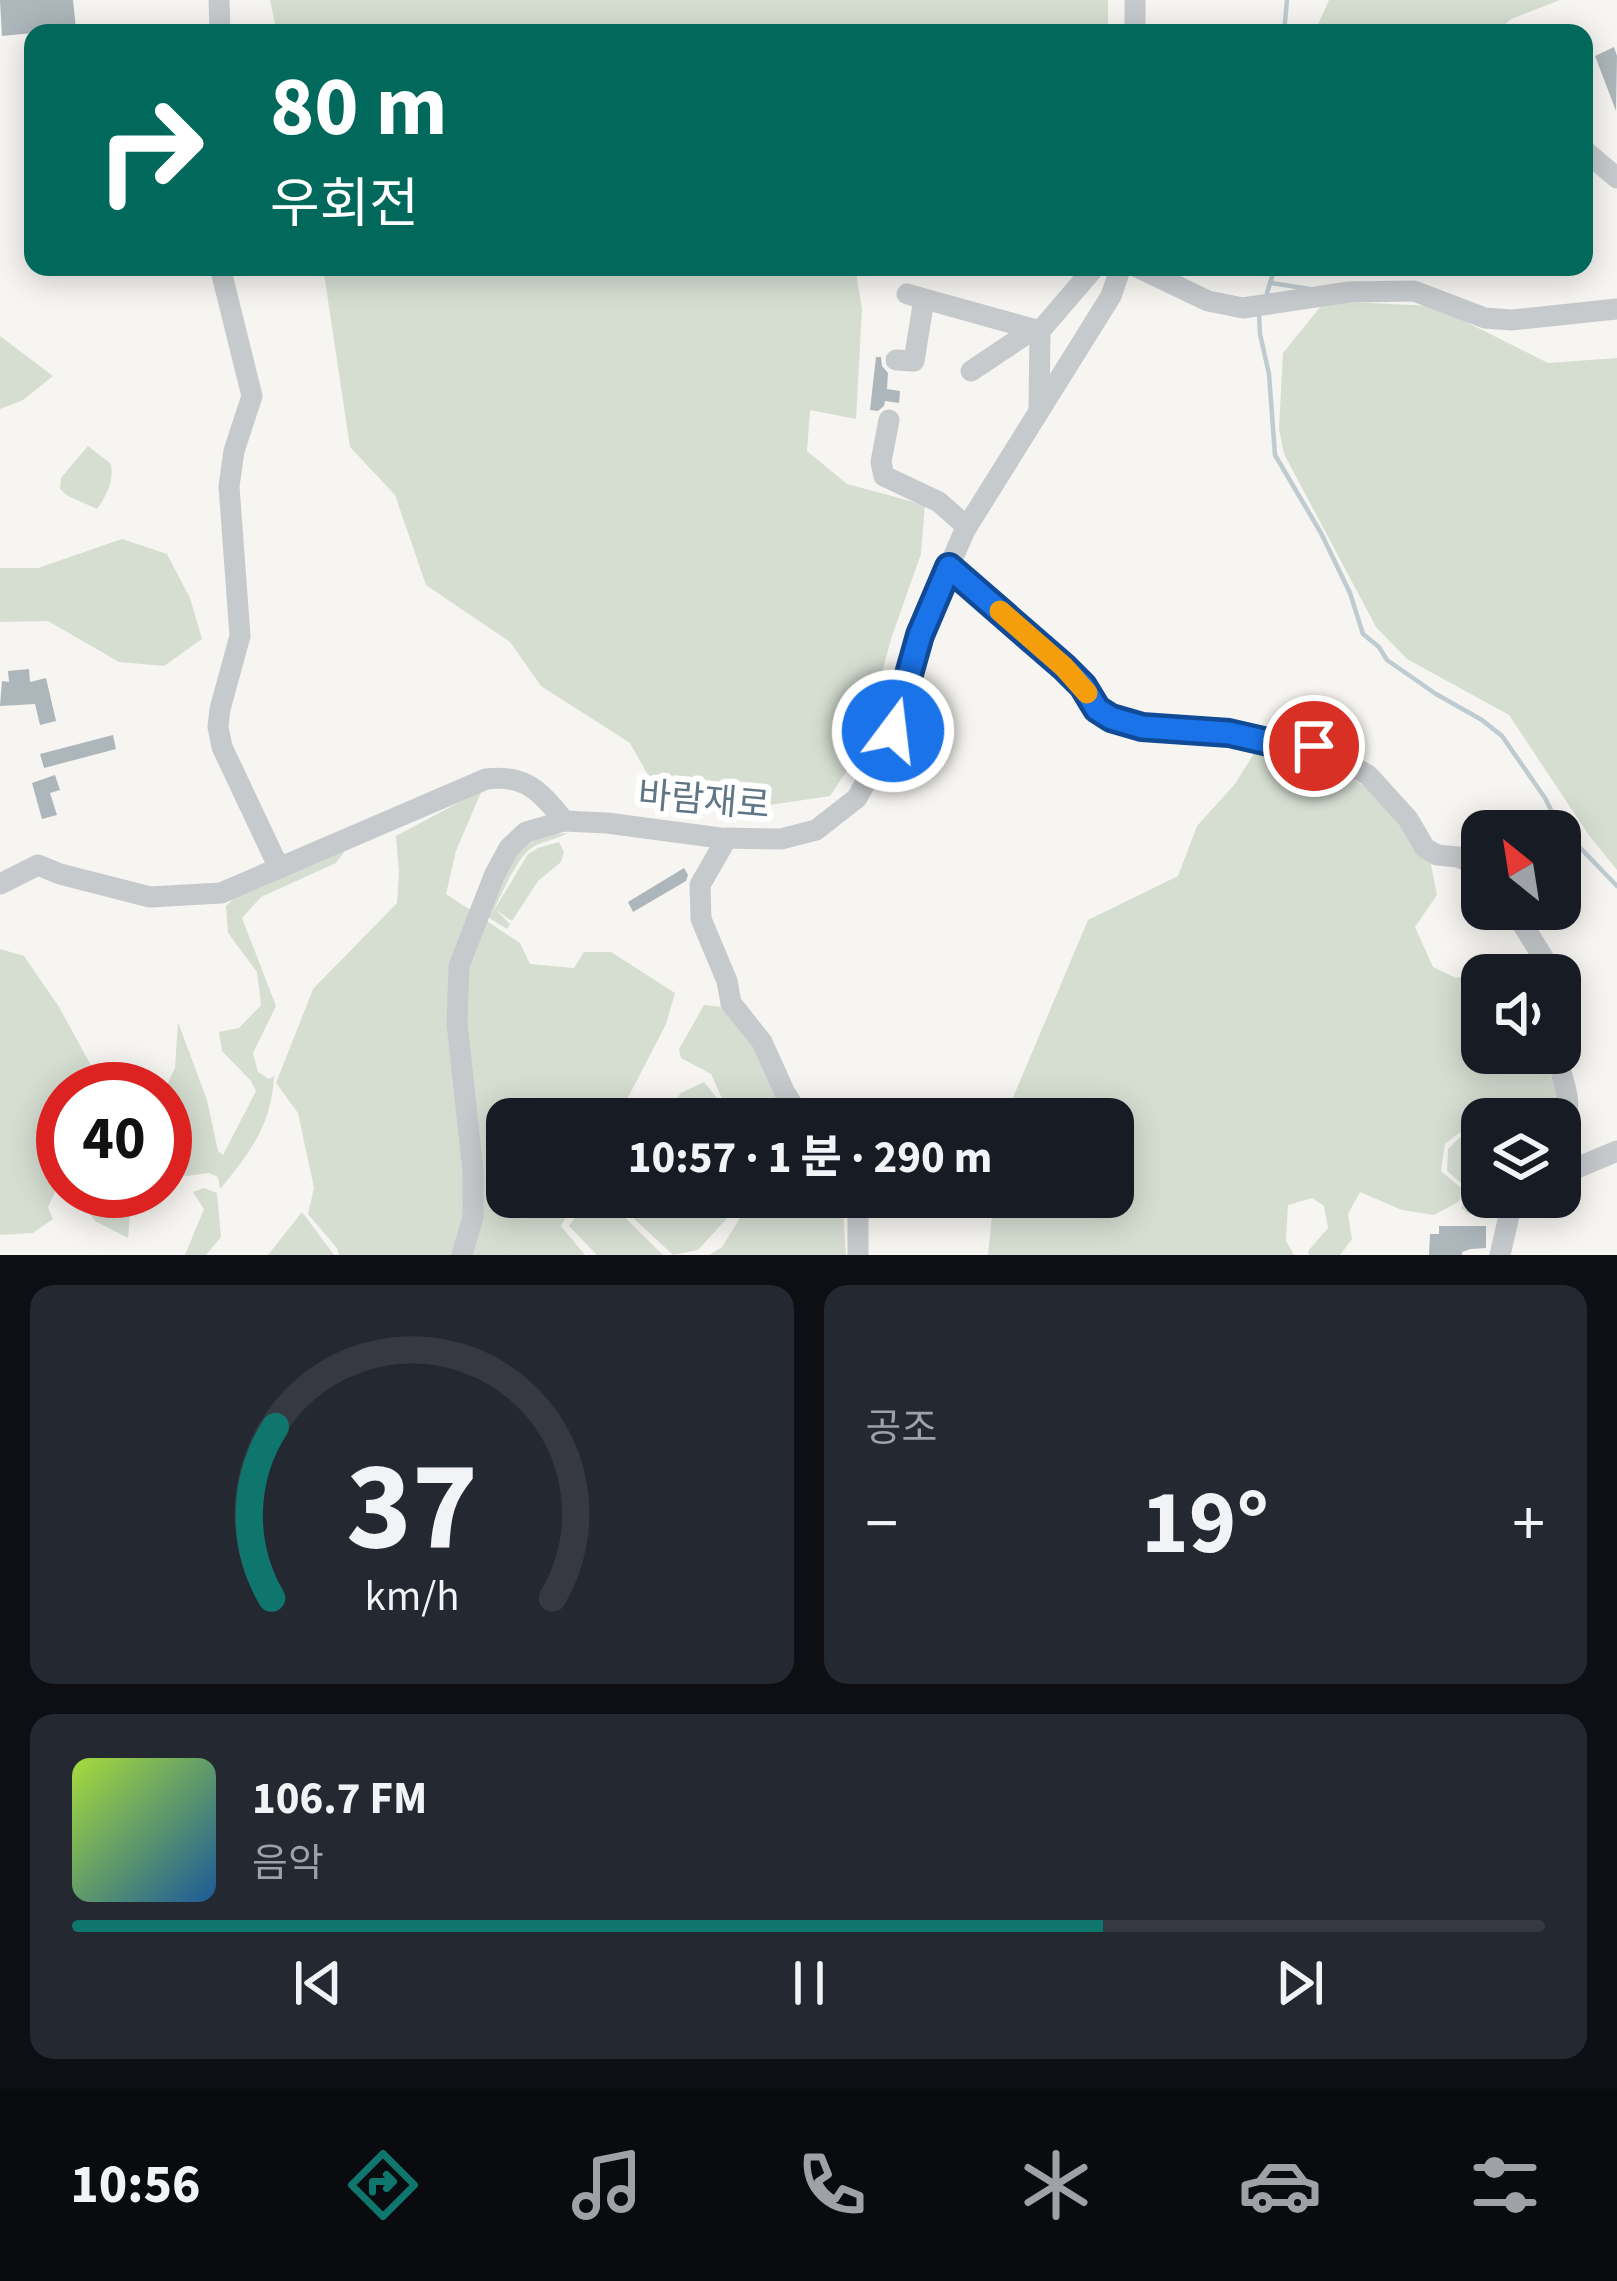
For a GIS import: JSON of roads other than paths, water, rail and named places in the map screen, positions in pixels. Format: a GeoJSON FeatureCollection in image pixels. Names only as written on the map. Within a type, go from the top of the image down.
{"type":"FeatureCollection","features":[{"type":"Feature","properties":{"kind":"street"},"geometry":{"type":"LineString","coordinates":[[1593,158],[1617,178]]}},
{"type":"Feature","properties":{"kind":"street"},"geometry":{"type":"LineString","coordinates":[[222,276],[252,396],[234,452],[230,486],[240,637],[218,727],[222,747],[279,868]]}},
{"type":"Feature","properties":{"kind":"street"},"geometry":{"type":"LineString","coordinates":[[971,371],[1037,330],[1087,276]]}},
{"type":"Feature","properties":{"kind":"street","name":"바람재로"},"geometry":{"type":"LineString","coordinates":[[461,1255],[472,1217],[473,1171],[457,1023],[458,966],[509,848],[526,832],[564,821],[781,839],[816,830],[857,798],[893,731],[920,635],[967,526],[1111,296],[1118,276]]}},
{"type":"Feature","properties":{"kind":"street"},"geometry":{"type":"LineString","coordinates":[[1156,276],[1208,301],[1243,308],[1349,292],[1414,291],[1486,318],[1512,320],[1617,309]]}},
{"type":"Feature","properties":{"kind":"street"},"geometry":{"type":"LineString","coordinates":[[896,360],[914,362],[915,296],[1037,330]]}},
{"type":"Feature","properties":{"kind":"street"},"geometry":{"type":"LineString","coordinates":[[1037,330],[1039,412]]}},
{"type":"Feature","properties":{"kind":"street"},"geometry":{"type":"LineString","coordinates":[[889,420],[880,462],[884,476],[939,502],[967,526]]}},
{"type":"Feature","properties":{"kind":"street"},"geometry":{"type":"LineString","coordinates":[[949,567],[1064,667],[1097,709],[1111,718],[1142,727],[1314,746],[1368,775],[1408,819],[1425,848],[1461,858]]}},
{"type":"Feature","properties":{"kind":"street"},"geometry":{"type":"LineString","coordinates":[[0,884],[38,866],[150,898],[221,893],[487,779],[515,778],[545,796],[564,821]]}},
{"type":"Feature","properties":{"kind":"street"},"geometry":{"type":"LineString","coordinates":[[727,838],[700,885],[700,919],[727,980],[731,1003],[762,1042],[788,1098]]}},
{"type":"Feature","properties":{"kind":"street"},"geometry":{"type":"LineString","coordinates":[[1581,1166],[1617,1151]]}},
{"type":"Feature","properties":{"kind":"street"},"geometry":{"type":"LineString","coordinates":[[858,1218],[858,1255]]}},
{"type":"Feature","properties":{"kind":"street"},"geometry":{"type":"LineString","coordinates":[[1499,1255],[1508,1218]]}},
{"type":"Feature","properties":{"kind":"waterway"},"geometry":{"type":"LineString","coordinates":[[1285,24],[1287,0]]}},
{"type":"Feature","properties":{"kind":"waterway"},"geometry":{"type":"LineString","coordinates":[[1267,293],[1272,276]]}},
{"type":"Feature","properties":{"kind":"waterway"},"geometry":{"type":"LineString","coordinates":[[1271,283],[1310,289]]}},
{"type":"Feature","properties":{"kind":"waterway"},"geometry":{"type":"LineString","coordinates":[[1259,313],[1275,455],[1321,533],[1350,593],[1363,634],[1387,660],[1502,736],[1559,826],[1617,886]]}}]}
